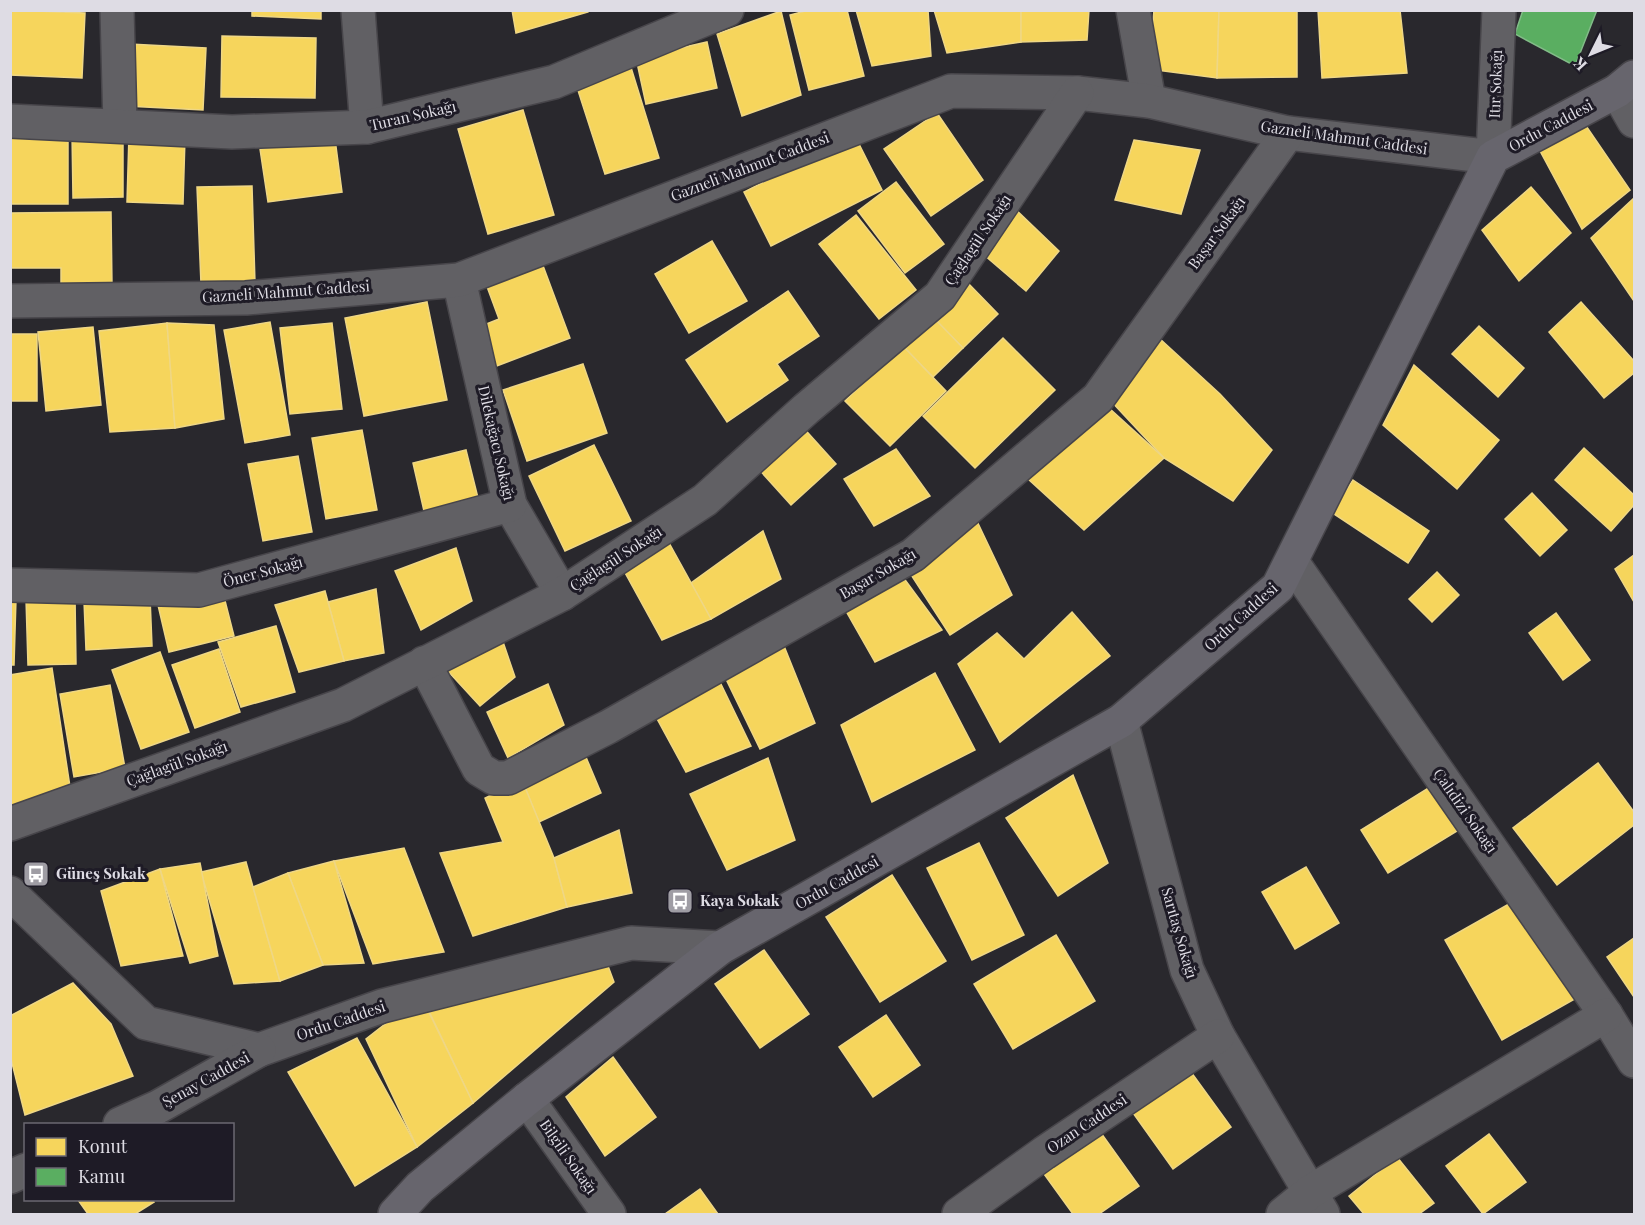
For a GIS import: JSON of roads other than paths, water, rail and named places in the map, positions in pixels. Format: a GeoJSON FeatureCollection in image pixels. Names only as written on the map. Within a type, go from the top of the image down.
{"type":"FeatureCollection","features":[{"type":"Feature","properties":{"kind":"street"},"geometry":{"type":"LineString","coordinates":[[117,10],[120,125]]}},
{"type":"Feature","properties":{"kind":"street"},"geometry":{"type":"LineString","coordinates":[[358,10],[367,127]]}},
{"type":"Feature","properties":{"kind":"street","name":"Turan Sokağı"},"geometry":{"type":"LineString","coordinates":[[10,121],[232,132],[367,127],[554,82],[727,10]]}},
{"type":"Feature","properties":{"kind":"street"},"geometry":{"type":"LineString","coordinates":[[1133,10],[1149,101]]}},
{"type":"Feature","properties":{"kind":"street","name":"Itır Sokağı"},"geometry":{"type":"LineString","coordinates":[[1493,157],[1498,10]]}},
{"type":"Feature","properties":{"kind":"street"},"geometry":{"type":"LineString","coordinates":[[1626,84],[1635,121]]}},
{"type":"Feature","properties":{"kind":"street","name":"Ordu Caddesi"},"geometry":{"type":"LineString","coordinates":[[395,1215],[420,1187],[720,948],[1121,721],[1278,587],[1493,157],[1626,84]]}},
{"type":"Feature","properties":{"kind":"street","name":"Gazneli Mahmut Caddesi"},"geometry":{"type":"LineString","coordinates":[[10,301],[246,298],[459,280],[951,91],[1077,93],[1149,101],[1288,133],[1493,157]]}},
{"type":"Feature","properties":{"kind":"street","name":"Çağlagül Sokağı"},"geometry":{"type":"LineString","coordinates":[[10,824],[343,705],[562,594],[705,500],[807,409],[940,296],[1077,93]]}},
{"type":"Feature","properties":{"kind":"street","name":"Başar Sokağı"},"geometry":{"type":"LineString","coordinates":[[424,663],[479,770],[494,778],[508,778],[608,727],[913,555],[1098,398],[1288,133]]}},
{"type":"Feature","properties":{"kind":"street","name":"Dilekağacı Sokağı"},"geometry":{"type":"LineString","coordinates":[[459,280],[510,505],[562,594]]}},
{"type":"Feature","properties":{"kind":"street","name":"Öner Sokağı"},"geometry":{"type":"LineString","coordinates":[[10,585],[199,590],[510,505]]}},
{"type":"Feature","properties":{"kind":"street","name":"Çalıdizi Sokağı"},"geometry":{"type":"LineString","coordinates":[[1292,562],[1606,1014],[1635,1061]]}},
{"type":"Feature","properties":{"kind":"street","name":"Sarıtaş Sokağı"},"geometry":{"type":"LineString","coordinates":[[1121,721],[1187,970],[1218,1036],[1317,1203]]}},
{"type":"Feature","properties":{"kind":"street"},"geometry":{"type":"LineString","coordinates":[[18,910],[146,1023],[259,1050]]}},
{"type":"Feature","properties":{"kind":"street","name":"Ordu Caddesi"},"geometry":{"type":"LineString","coordinates":[[259,1050],[382,1006],[631,943],[720,948]]}},
{"type":"Feature","properties":{"kind":"street"},"geometry":{"type":"LineString","coordinates":[[1283,1215],[1317,1203],[1606,1014]]}},
{"type":"Feature","properties":{"kind":"street","name":"Ozan Caddesi"},"geometry":{"type":"LineString","coordinates":[[959,1215],[1044,1153],[1218,1036]]}},
{"type":"Feature","properties":{"kind":"street","name":"Şenay Caddesi"},"geometry":{"type":"LineString","coordinates":[[124,1123],[158,1107],[259,1050]]}},
{"type":"Feature","properties":{"kind":"street","name":"Bilgili Sokağı"},"geometry":{"type":"LineString","coordinates":[[528,1099],[609,1215]]}},
{"type":"Feature","properties":{"kind":"street"},"geometry":{"type":"LineString","coordinates":[[10,1177],[24,1171]]}},
{"type":"Feature","properties":{"kind":"place","name":"Güneş Sokak"},"geometry":{"type":"Point","coordinates":[36,874]}},
{"type":"Feature","properties":{"kind":"place","name":"Kaya Sokak"},"geometry":{"type":"Point","coordinates":[680,901]}}]}
